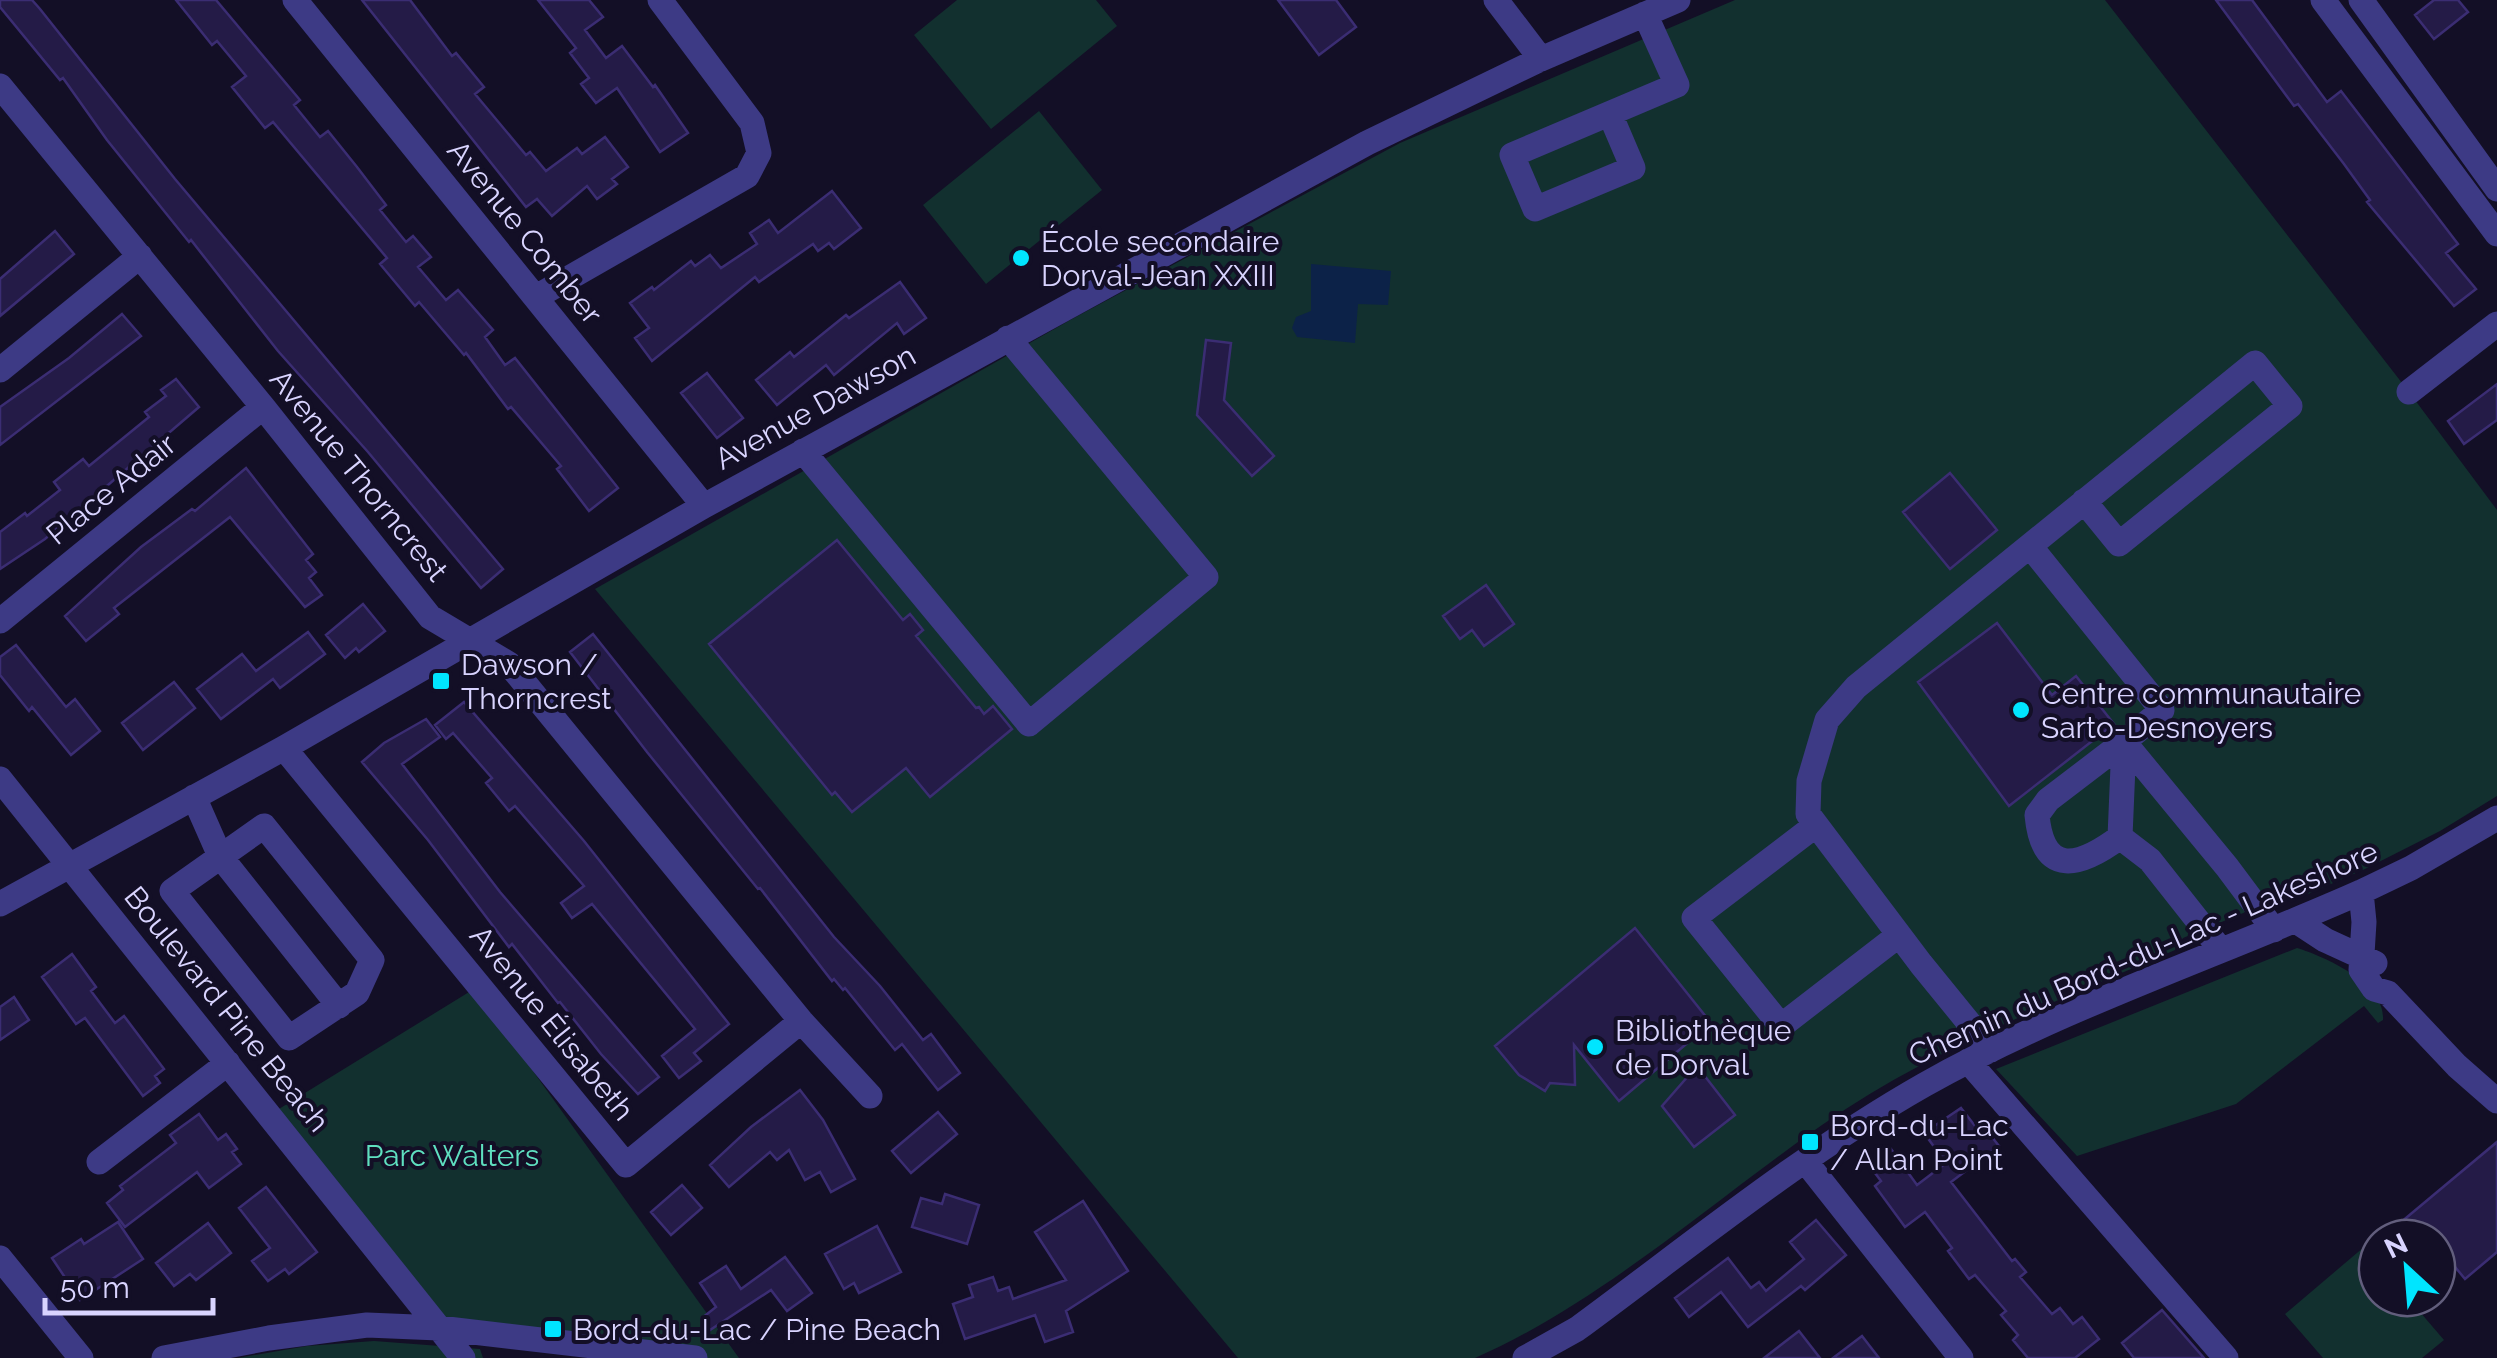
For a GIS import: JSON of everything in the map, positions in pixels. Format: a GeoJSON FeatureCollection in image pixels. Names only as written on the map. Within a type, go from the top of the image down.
{"type":"FeatureCollection","features":[{"type":"Feature","properties":{"kind":"street","name":"Avenue Comber"},"geometry":{"type":"LineString","coordinates":[[295,0],[704,506]]}},
{"type":"Feature","properties":{"kind":"street"},"geometry":{"type":"LineString","coordinates":[[536,296],[747,176],[758,152],[752,123],[660,0]]}},
{"type":"Feature","properties":{"kind":"street"},"geometry":{"type":"LineString","coordinates":[[1496,0],[1541,59]]}},
{"type":"Feature","properties":{"kind":"street","name":"Avenue Dawson"},"geometry":{"type":"LineString","coordinates":[[0,904],[284,748],[704,506],[1367,144],[1541,59],[1678,0]]}},
{"type":"Feature","properties":{"kind":"street"},"geometry":{"type":"LineString","coordinates":[[2324,0],[2497,234]]}},
{"type":"Feature","properties":{"kind":"street"},"geometry":{"type":"LineString","coordinates":[[2361,0],[2497,189]]}},
{"type":"Feature","properties":{"kind":"street"},"geometry":{"type":"LineString","coordinates":[[1610,114],[1633,168],[1535,210],[1512,154],[1677,85],[1646,14]]}},
{"type":"Feature","properties":{"kind":"street","name":"Avenue Thorncrest"},"geometry":{"type":"LineString","coordinates":[[0,87],[264,407],[430,617],[509,664],[800,1021],[870,1096]]}},
{"type":"Feature","properties":{"kind":"street"},"geometry":{"type":"LineString","coordinates":[[0,370],[140,256]]}},
{"type":"Feature","properties":{"kind":"street"},"geometry":{"type":"LineString","coordinates":[[2409,392],[2497,324]]}},
{"type":"Feature","properties":{"kind":"street"},"geometry":{"type":"LineString","coordinates":[[803,451],[1029,724],[1206,578],[1008,338]]}},
{"type":"Feature","properties":{"kind":"street"},"geometry":{"type":"LineString","coordinates":[[2084,502],[2119,544],[2290,406],[2255,364],[2084,502],[1856,687],[1827,720],[1808,782],[1808,814],[1899,936],[1979,1055],[2226,1358]]}},
{"type":"Feature","properties":{"kind":"street","name":"Place Adair"},"geometry":{"type":"LineString","coordinates":[[0,621],[264,407]]}},
{"type":"Feature","properties":{"kind":"street"},"geometry":{"type":"LineString","coordinates":[[2030,546],[2162,710],[2048,800],[2037,815],[2040,840],[2051,854],[2067,861],[2083,860],[2120,837]]}},
{"type":"Feature","properties":{"kind":"street"},"geometry":{"type":"LineString","coordinates":[[2120,837],[2124,742]]}},
{"type":"Feature","properties":{"kind":"street"},"geometry":{"type":"LineString","coordinates":[[2124,742],[2227,867],[2285,925],[2374,962],[2386,978],[2388,993],[2458,1066],[2497,1100]]}},
{"type":"Feature","properties":{"kind":"street","name":"Avenue Élisabeth"},"geometry":{"type":"LineString","coordinates":[[284,748],[626,1165],[800,1021]]}},
{"type":"Feature","properties":{"kind":"street","name":"Boulevard Pine Beach"},"geometry":{"type":"LineString","coordinates":[[0,779],[463,1358]]}},
{"type":"Feature","properties":{"kind":"street"},"geometry":{"type":"LineString","coordinates":[[194,798],[220,856],[339,1006]]}},
{"type":"Feature","properties":{"kind":"street","name":"Chemin du Bord-du-Lac - Lakeshore"},"geometry":{"type":"LineString","coordinates":[[1524,1358],[1576,1329],[1866,1119],[1979,1055],[2360,892],[2411,868],[2497,818]]}},
{"type":"Feature","properties":{"kind":"street"},"geometry":{"type":"LineString","coordinates":[[1816,825],[1694,918],[1780,1026],[1899,936]]}},
{"type":"Feature","properties":{"kind":"street"},"geometry":{"type":"LineString","coordinates":[[264,826],[372,960],[357,993],[289,1038],[172,892],[220,856],[264,826]]}},
{"type":"Feature","properties":{"kind":"street"},"geometry":{"type":"LineString","coordinates":[[2120,837],[2150,860],[2221,950]]}},
{"type":"Feature","properties":{"kind":"street"},"geometry":{"type":"LineString","coordinates":[[2360,892],[2364,922],[2362,958]]}},
{"type":"Feature","properties":{"kind":"street"},"geometry":{"type":"LineString","coordinates":[[99,1162],[228,1063]]}},
{"type":"Feature","properties":{"kind":"street"},"geometry":{"type":"LineString","coordinates":[[1806,1162],[1961,1358]]}},
{"type":"Feature","properties":{"kind":"street"},"geometry":{"type":"LineString","coordinates":[[0,1258],[81,1358]]}},
{"type":"Feature","properties":{"kind":"street"},"geometry":{"type":"LineString","coordinates":[[164,1358],[367,1325],[439,1328],[695,1358]]}},
{"type":"Feature","properties":{"kind":"green space"},"geometry":{"type":"Polygon","coordinates":[[[957,0],[1096,0],[1117,26],[991,129],[914,35],[957,0]]]}},
{"type":"Feature","properties":{"kind":"green space"},"geometry":{"type":"Polygon","coordinates":[[[1735,0],[2105,0],[2497,510],[2497,796],[2440,831],[2365,869],[2299,898],[2273,896],[2272,901],[2183,938],[2175,950],[1994,1029],[1906,1073],[1822,1125],[1610,1281],[1475,1358],[1238,1358],[595,589],[1072,319],[1400,143],[1735,0]]]}},
{"type":"Feature","properties":{"kind":"green space"},"geometry":{"type":"Polygon","coordinates":[[[1039,111],[1102,190],[986,284],[923,205],[1039,111]]]}},
{"type":"Feature","properties":{"kind":"green space"},"geometry":{"type":"Polygon","coordinates":[[[2297,948],[2338,965],[2365,984],[2381,1007],[2383,1020],[2378,1023],[2364,1006],[2236,1104],[2077,1156],[1996,1069],[2297,948]]]}},
{"type":"Feature","properties":{"kind":"green space","name":"Parc Walters"},"geometry":{"type":"Polygon","coordinates":[[[474,989],[739,1358],[695,1358],[439,1328],[274,1112],[474,989]]]}},
{"type":"Feature","properties":{"kind":"green space"},"geometry":{"type":"Polygon","coordinates":[[[2357,1253],[2357,1318],[2425,1318],[2444,1340],[2422,1358],[2323,1358],[2285,1314],[2357,1253]]]}},
{"type":"Feature","properties":{"kind":"green space"},"geometry":{"type":"Polygon","coordinates":[[[374,1341],[480,1349],[483,1358],[238,1358],[307,1346],[374,1341]]]}},
{"type":"Feature","properties":{"kind":"water"},"geometry":{"type":"Polygon","coordinates":[[[1311,264],[1391,271],[1388,305],[1358,304],[1355,343],[1297,337],[1292,328],[1296,317],[1311,311],[1311,264]]]}},
{"type":"Feature","properties":{"kind":"building"},"geometry":{"type":"Polygon","coordinates":[[[0,0],[32,0],[40,9],[175,179],[503,569],[481,588],[278,351],[107,140],[63,78],[60,80],[0,7],[0,0]]]}},
{"type":"Feature","properties":{"kind":"building"},"geometry":{"type":"Polygon","coordinates":[[[176,0],[216,0],[300,100],[294,105],[320,137],[328,131],[357,167],[386,205],[380,210],[406,242],[413,236],[431,257],[418,267],[446,300],[458,290],[493,330],[485,337],[505,365],[515,358],[618,488],[589,511],[557,469],[561,466],[511,407],[508,409],[466,353],[419,302],[415,306],[380,264],[387,258],[273,122],[265,128],[232,87],[246,76],[217,41],[212,45],[176,0]]]}},
{"type":"Feature","properties":{"kind":"building"},"geometry":{"type":"Polygon","coordinates":[[[362,0],[410,0],[452,56],[456,53],[484,87],[475,94],[526,155],[530,152],[546,171],[577,148],[582,154],[605,137],[628,167],[612,179],[617,184],[597,199],[587,186],[552,216],[537,199],[526,207],[362,0]]]}},
{"type":"Feature","properties":{"kind":"building"},"geometry":{"type":"Polygon","coordinates":[[[538,0],[589,0],[603,17],[585,30],[606,58],[622,46],[688,133],[660,152],[617,88],[596,103],[581,84],[589,78],[570,53],[576,48],[538,0]]]}},
{"type":"Feature","properties":{"kind":"building"},"geometry":{"type":"Polygon","coordinates":[[[1278,0],[1336,0],[1356,27],[1319,55],[1278,0]]]}},
{"type":"Feature","properties":{"kind":"building"},"geometry":{"type":"Polygon","coordinates":[[[2216,0],[2252,0],[2327,102],[2341,91],[2458,244],[2446,253],[2476,289],[2454,306],[2367,202],[2370,200],[2344,164],[2298,104],[2294,106],[2216,0]]]}},
{"type":"Feature","properties":{"kind":"building"},"geometry":{"type":"Polygon","coordinates":[[[2434,0],[2458,0],[2468,12],[2434,39],[2415,15],[2434,0]]]}},
{"type":"Feature","properties":{"kind":"building"},"geometry":{"type":"Polygon","coordinates":[[[832,191],[861,228],[834,249],[829,243],[818,251],[813,244],[759,282],[755,277],[652,361],[635,338],[649,328],[630,303],[691,261],[695,266],[710,255],[721,268],[757,244],[750,233],[769,220],[778,233],[832,191]]]}},
{"type":"Feature","properties":{"kind":"building"},"geometry":{"type":"Polygon","coordinates":[[[55,231],[74,254],[0,316],[0,279],[55,231]]]}},
{"type":"Feature","properties":{"kind":"building"},"geometry":{"type":"Polygon","coordinates":[[[900,282],[926,318],[904,334],[897,323],[834,375],[826,365],[777,405],[756,380],[790,352],[794,357],[846,315],[849,318],[900,282]]]}},
{"type":"Feature","properties":{"kind":"building"},"geometry":{"type":"Polygon","coordinates":[[[122,314],[141,336],[0,445],[0,407],[122,314]]]}},
{"type":"Feature","properties":{"kind":"building"},"geometry":{"type":"Polygon","coordinates":[[[1206,340],[1231,343],[1224,400],[1274,456],[1252,476],[1197,415],[1206,340]]]}},
{"type":"Feature","properties":{"kind":"building"},"geometry":{"type":"Polygon","coordinates":[[[707,373],[743,418],[717,438],[681,393],[707,373]]]}},
{"type":"Feature","properties":{"kind":"building"},"geometry":{"type":"Polygon","coordinates":[[[176,379],[199,407],[45,539],[0,569],[0,532],[60,490],[54,482],[83,459],[89,466],[149,417],[145,412],[166,396],[161,390],[176,379]]]}},
{"type":"Feature","properties":{"kind":"building"},"geometry":{"type":"Polygon","coordinates":[[[2497,384],[2497,420],[2464,444],[2448,421],[2497,384]]]}},
{"type":"Feature","properties":{"kind":"building"},"geometry":{"type":"Polygon","coordinates":[[[246,468],[313,554],[306,560],[316,572],[309,578],[322,595],[305,607],[230,517],[114,608],[119,614],[86,641],[65,616],[141,547],[192,509],[195,511],[246,468]]]}},
{"type":"Feature","properties":{"kind":"building"},"geometry":{"type":"Polygon","coordinates":[[[1950,473],[1997,530],[1950,569],[1903,512],[1950,473]]]}},
{"type":"Feature","properties":{"kind":"building"},"geometry":{"type":"Polygon","coordinates":[[[837,540],[903,620],[910,614],[923,630],[916,636],[976,708],[984,714],[993,706],[1012,729],[930,797],[906,768],[852,812],[835,792],[832,795],[709,644],[837,540]]]}},
{"type":"Feature","properties":{"kind":"building"},"geometry":{"type":"Polygon","coordinates":[[[1486,585],[1514,624],[1484,646],[1472,630],[1460,639],[1443,616],[1486,585]]]}},
{"type":"Feature","properties":{"kind":"building"},"geometry":{"type":"Polygon","coordinates":[[[363,604],[385,631],[345,658],[326,635],[363,604]]]}},
{"type":"Feature","properties":{"kind":"building","name":"Centre communautaire Sarto-Desnoyers"},"geometry":{"type":"Polygon","coordinates":[[[1997,623],[2052,695],[2076,676],[2114,724],[2009,806],[1918,682],[1997,623]]]}},
{"type":"Feature","properties":{"kind":"building"},"geometry":{"type":"Polygon","coordinates":[[[308,632],[325,654],[280,688],[273,679],[221,719],[197,689],[242,654],[256,671],[308,632]]]}},
{"type":"Feature","properties":{"kind":"building"},"geometry":{"type":"Polygon","coordinates":[[[593,634],[834,937],[923,1040],[931,1034],[960,1073],[938,1090],[902,1044],[895,1050],[845,988],[832,981],[570,652],[593,634]]]}},
{"type":"Feature","properties":{"kind":"building"},"geometry":{"type":"Polygon","coordinates":[[[16,645],[66,707],[75,699],[100,731],[71,755],[0,675],[0,657],[16,645]]]}},
{"type":"Feature","properties":{"kind":"building"},"geometry":{"type":"Polygon","coordinates":[[[174,682],[195,708],[143,750],[122,723],[174,682]]]}},
{"type":"Feature","properties":{"kind":"building"},"geometry":{"type":"Polygon","coordinates":[[[464,702],[584,841],[729,1024],[694,1053],[701,1061],[679,1078],[662,1056],[695,1029],[592,904],[572,918],[561,903],[584,886],[515,806],[509,811],[486,783],[492,778],[453,733],[446,739],[435,725],[464,702]]]}},
{"type":"Feature","properties":{"kind":"building"},"geometry":{"type":"Polygon","coordinates":[[[426,719],[440,737],[402,764],[500,892],[659,1077],[638,1094],[512,944],[509,947],[428,840],[362,762],[384,743],[426,719]]]}},
{"type":"Feature","properties":{"kind":"building"},"geometry":{"type":"Polygon","coordinates":[[[1635,928],[1711,1023],[1619,1101],[1574,1045],[1575,1085],[1550,1083],[1545,1091],[1519,1075],[1495,1046],[1635,928]]]}},
{"type":"Feature","properties":{"kind":"building"},"geometry":{"type":"Polygon","coordinates":[[[72,954],[96,987],[91,991],[115,1023],[124,1016],[164,1069],[155,1076],[160,1083],[143,1096],[85,1018],[76,1024],[42,977],[72,954]]]}},
{"type":"Feature","properties":{"kind":"building"},"geometry":{"type":"Polygon","coordinates":[[[14,997],[29,1020],[0,1040],[0,1007],[14,997]]]}},
{"type":"Feature","properties":{"kind":"building"},"geometry":{"type":"Polygon","coordinates":[[[1697,1066],[1735,1115],[1694,1147],[1662,1106],[1697,1066]]]}},
{"type":"Feature","properties":{"kind":"building"},"geometry":{"type":"Polygon","coordinates":[[[800,1090],[823,1120],[855,1179],[831,1192],[820,1172],[805,1180],[789,1150],[777,1160],[770,1152],[729,1187],[710,1165],[800,1090]]]}},
{"type":"Feature","properties":{"kind":"building"},"geometry":{"type":"Polygon","coordinates":[[[1961,1108],[1979,1131],[1984,1127],[1999,1146],[1951,1182],[2012,1261],[2015,1259],[2026,1272],[2020,1277],[2052,1314],[2060,1308],[2073,1324],[2082,1317],[2099,1339],[2075,1358],[2028,1358],[2013,1340],[2018,1335],[2001,1315],[2006,1311],[1975,1275],[1969,1279],[1925,1212],[1905,1227],[1875,1186],[1881,1181],[1869,1165],[1891,1149],[1917,1185],[1946,1163],[1924,1133],[1961,1108]]]}},
{"type":"Feature","properties":{"kind":"building"},"geometry":{"type":"Polygon","coordinates":[[[938,1112],[957,1134],[911,1173],[892,1151],[938,1112]]]}},
{"type":"Feature","properties":{"kind":"building"},"geometry":{"type":"Polygon","coordinates":[[[199,1114],[218,1140],[226,1134],[237,1149],[232,1152],[241,1164],[209,1188],[197,1172],[125,1227],[107,1203],[123,1190],[120,1186],[176,1143],[170,1135],[199,1114]]]}},
{"type":"Feature","properties":{"kind":"building"},"geometry":{"type":"Polygon","coordinates":[[[2497,1142],[2497,1252],[2465,1279],[2457,1269],[2457,1218],[2406,1218],[2497,1142]]]}},
{"type":"Feature","properties":{"kind":"building"},"geometry":{"type":"Polygon","coordinates":[[[682,1185],[702,1208],[671,1235],[651,1212],[682,1185]]]}},
{"type":"Feature","properties":{"kind":"building"},"geometry":{"type":"Polygon","coordinates":[[[266,1187],[317,1252],[289,1274],[285,1269],[268,1281],[252,1261],[270,1248],[239,1208],[266,1187]]]}},
{"type":"Feature","properties":{"kind":"building"},"geometry":{"type":"Polygon","coordinates":[[[945,1194],[979,1205],[967,1244],[912,1227],[921,1198],[942,1204],[945,1194]]]}},
{"type":"Feature","properties":{"kind":"building"},"geometry":{"type":"Polygon","coordinates":[[[1083,1201],[1128,1271],[1066,1311],[1073,1332],[1045,1342],[1035,1315],[965,1339],[953,1304],[973,1297],[969,1285],[993,1277],[998,1291],[1009,1287],[1013,1299],[1066,1280],[1035,1232],[1083,1201]]]}},
{"type":"Feature","properties":{"kind":"building"},"geometry":{"type":"Polygon","coordinates":[[[1816,1220],[1846,1255],[1805,1290],[1801,1286],[1748,1327],[1721,1292],[1689,1317],[1675,1298],[1728,1258],[1751,1288],[1759,1282],[1766,1291],[1804,1259],[1790,1242],[1816,1220]]]}},
{"type":"Feature","properties":{"kind":"building"},"geometry":{"type":"Polygon","coordinates":[[[118,1222],[143,1259],[80,1300],[52,1258],[81,1239],[84,1244],[118,1222]]]}},
{"type":"Feature","properties":{"kind":"building"},"geometry":{"type":"Polygon","coordinates":[[[208,1223],[231,1253],[196,1280],[190,1274],[174,1286],[156,1263],[208,1223]]]}},
{"type":"Feature","properties":{"kind":"building"},"geometry":{"type":"Polygon","coordinates":[[[877,1226],[901,1272],[859,1293],[854,1283],[844,1289],[825,1254],[877,1226]]]}},
{"type":"Feature","properties":{"kind":"building"},"geometry":{"type":"Polygon","coordinates":[[[785,1257],[812,1293],[787,1311],[771,1290],[710,1330],[702,1318],[716,1307],[700,1283],[726,1266],[741,1289],[785,1257]]]}},
{"type":"Feature","properties":{"kind":"building"},"geometry":{"type":"Polygon","coordinates":[[[2162,1310],[2204,1358],[2134,1358],[2122,1343],[2162,1310]]]}},
{"type":"Feature","properties":{"kind":"building"},"geometry":{"type":"Polygon","coordinates":[[[1799,1331],[1820,1358],[1764,1358],[1799,1331]]]}},
{"type":"Feature","properties":{"kind":"building"},"geometry":{"type":"Polygon","coordinates":[[[1862,1336],[1879,1358],[1833,1358],[1862,1336]]]}},
{"type":"Feature","properties":{"kind":"place","name":"École secondaire Dorval-Jean XXIII"},"geometry":{"type":"Point","coordinates":[1021,258]}},
{"type":"Feature","properties":{"kind":"place","name":"Dawson / Thorncrest"},"geometry":{"type":"Point","coordinates":[441,681]}},
{"type":"Feature","properties":{"kind":"place","name":"Centre communautaire Sarto-Desnoyers"},"geometry":{"type":"Point","coordinates":[2021,710]}},
{"type":"Feature","properties":{"kind":"place","name":"Bibliothèque de Dorval"},"geometry":{"type":"Point","coordinates":[1595,1047]}},
{"type":"Feature","properties":{"kind":"place","name":"Bord-du-Lac / Allan Point"},"geometry":{"type":"Point","coordinates":[1810,1142]}},
{"type":"Feature","properties":{"kind":"place","name":"Bord-du-Lac / Pine Beach"},"geometry":{"type":"Point","coordinates":[553,1329]}}]}
